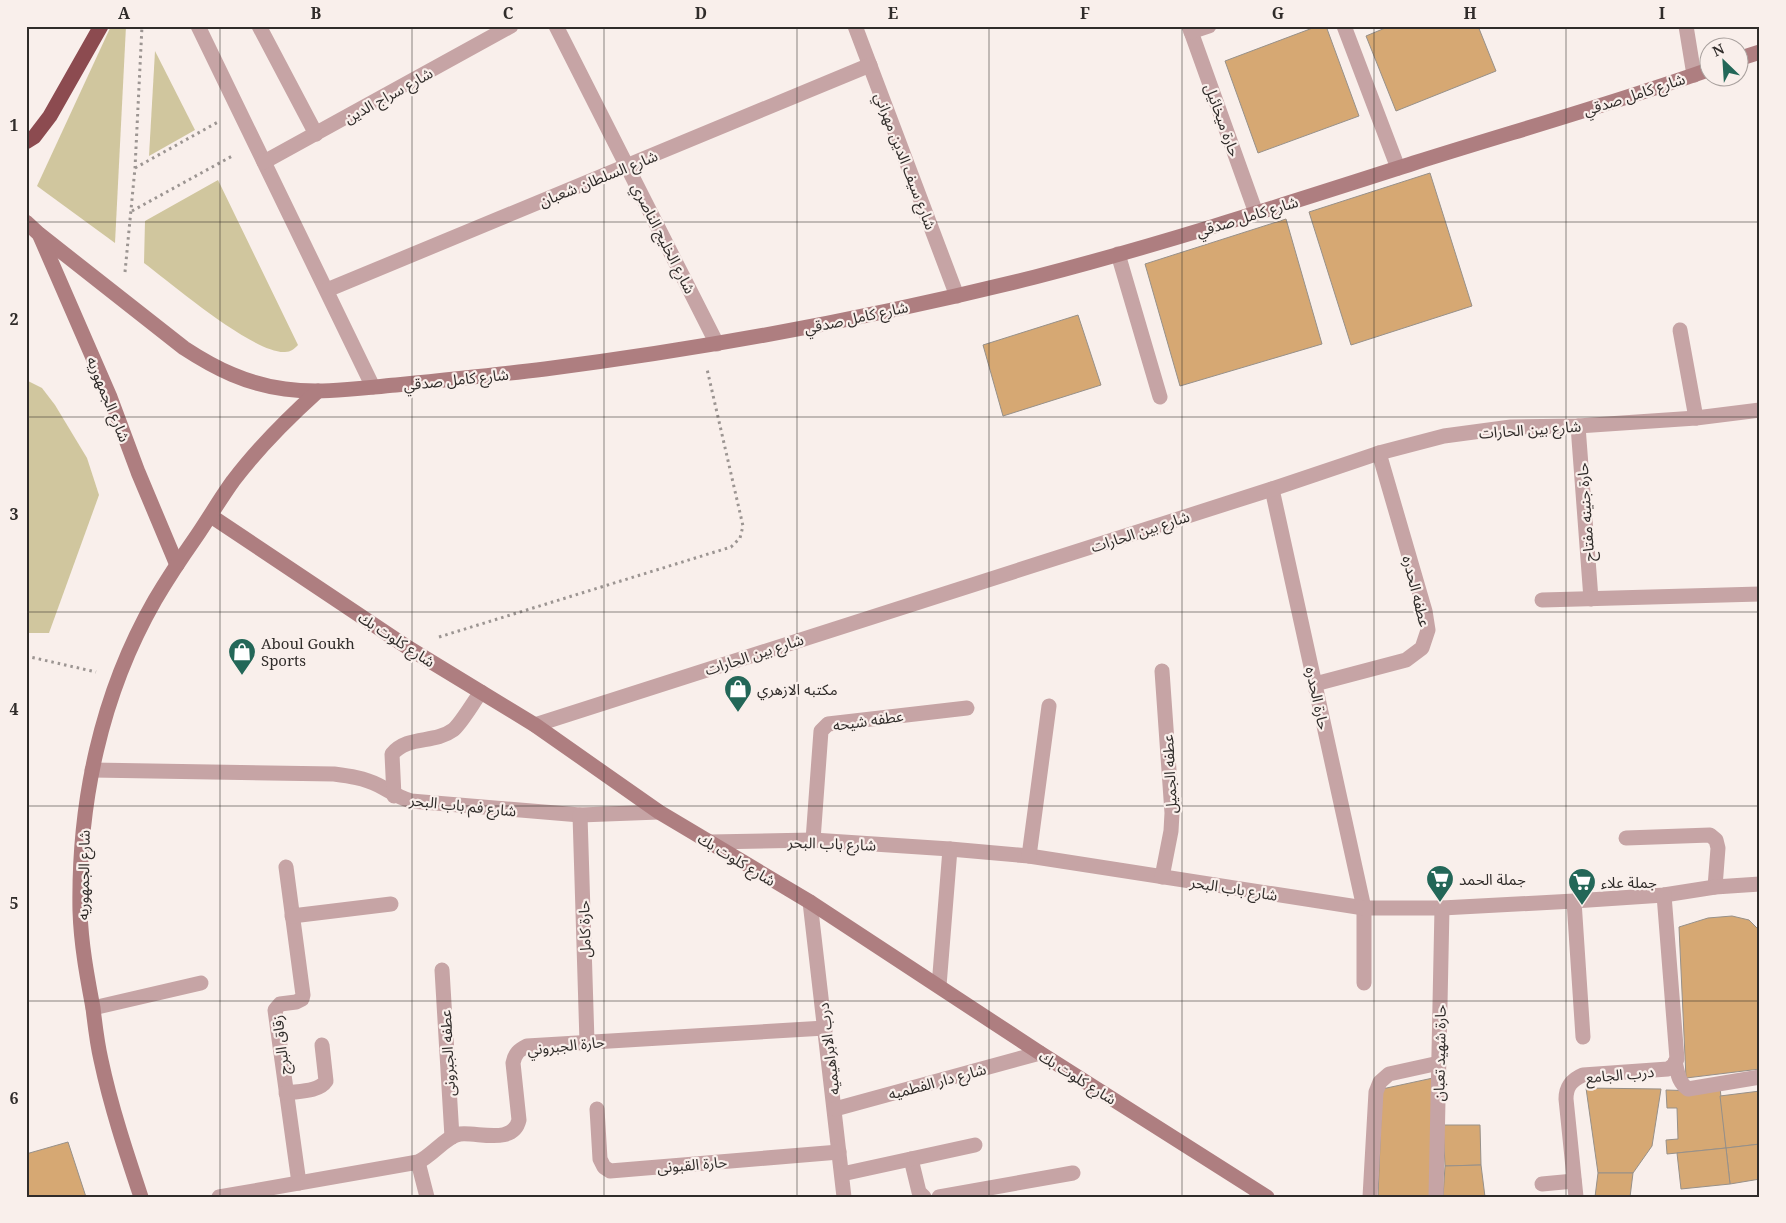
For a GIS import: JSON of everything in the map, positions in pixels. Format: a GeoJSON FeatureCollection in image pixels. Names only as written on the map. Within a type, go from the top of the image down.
{"type":"FeatureCollection","features":[{"type":"Feature","properties":{"kind":"highway"},"geometry":{"type":"LineString","coordinates":[[26,142],[34,137],[50,116],[101,26]]}},
{"type":"Feature","properties":{"kind":"main road"},"geometry":{"type":"LineString","coordinates":[[1748,56],[1760,52]]}},
{"type":"Feature","properties":{"kind":"main road","name":"شارع كامل صدقي"},"geometry":{"type":"LineString","coordinates":[[26,222],[122,300],[208,364],[234,376],[261,385],[289,390],[318,391],[373,387],[593,363],[709,345],[957,296],[1118,254],[1256,214],[1698,73]]}},
{"type":"Feature","properties":{"kind":"main road","name":"شارع الجمهوريه"},"geometry":{"type":"LineString","coordinates":[[39,234],[110,397],[138,472],[177,565]]}},
{"type":"Feature","properties":{"kind":"main road","name":"شارع الجمهوريه"},"geometry":{"type":"LineString","coordinates":[[141,1197],[114,1110],[101,1060],[85,961],[80,913],[80,875],[84,817],[92,770],[104,723],[119,677],[151,608],[177,565],[234,481],[259,449],[287,419],[318,391]]}},
{"type":"Feature","properties":{"kind":"main road","name":"شارع كلوت بك"},"geometry":{"type":"LineString","coordinates":[[211,516],[407,647],[535,724],[660,812],[810,902],[940,986],[1040,1054],[1267,1197]]}},
{"type":"Feature","properties":{"kind":"street"},"geometry":{"type":"LineString","coordinates":[[198,26],[373,387]]}},
{"type":"Feature","properties":{"kind":"street"},"geometry":{"type":"LineString","coordinates":[[259,26],[316,134]]}},
{"type":"Feature","properties":{"kind":"street","name":"شارع سراج الدين"},"geometry":{"type":"LineString","coordinates":[[264,162],[511,26]]}},
{"type":"Feature","properties":{"kind":"street","name":"شارع الخليج الناصري"},"geometry":{"type":"LineString","coordinates":[[556,26],[628,166],[709,345]]}},
{"type":"Feature","properties":{"kind":"street","name":"شارع سيف الدين مهراني"},"geometry":{"type":"LineString","coordinates":[[856,26],[957,296]]}},
{"type":"Feature","properties":{"kind":"street"},"geometry":{"type":"LineString","coordinates":[[1190,29],[1209,26]]}},
{"type":"Feature","properties":{"kind":"street"},"geometry":{"type":"LineString","coordinates":[[1344,26],[1398,168]]}},
{"type":"Feature","properties":{"kind":"street"},"geometry":{"type":"LineString","coordinates":[[1686,26],[1698,63]]}},
{"type":"Feature","properties":{"kind":"street","name":"حارة ميخائيل"},"geometry":{"type":"LineString","coordinates":[[1190,29],[1256,214]]}},
{"type":"Feature","properties":{"kind":"street","name":"شارع السلطان شعبان"},"geometry":{"type":"LineString","coordinates":[[327,290],[870,66]]}},
{"type":"Feature","properties":{"kind":"street"},"geometry":{"type":"LineString","coordinates":[[1118,254],[1160,396]]}},
{"type":"Feature","properties":{"kind":"street"},"geometry":{"type":"LineString","coordinates":[[1680,330],[1696,418]]}},
{"type":"Feature","properties":{"kind":"street","name":"شارع بين الحارات"},"geometry":{"type":"LineString","coordinates":[[535,724],[1272,489],[1378,453],[1444,436],[1501,428],[1578,426],[1696,418],[1760,410]]}},
{"type":"Feature","properties":{"kind":"street","name":"حارة جنينه مفتاح"},"geometry":{"type":"LineString","coordinates":[[1578,426],[1591,599]]}},
{"type":"Feature","properties":{"kind":"street","name":"عطفه الحدره"},"geometry":{"type":"LineString","coordinates":[[1315,684],[1406,660],[1422,648],[1428,630],[1425,611],[1378,453]]}},
{"type":"Feature","properties":{"kind":"street","name":"حارة الحدره"},"geometry":{"type":"LineString","coordinates":[[1272,489],[1364,908],[1364,983]]}},
{"type":"Feature","properties":{"kind":"street"},"geometry":{"type":"LineString","coordinates":[[1542,600],[1760,594]]}},
{"type":"Feature","properties":{"kind":"street","name":"عطفه الجميل"},"geometry":{"type":"LineString","coordinates":[[1162,671],[1172,813],[1171,831],[1162,877]]}},
{"type":"Feature","properties":{"kind":"street"},"geometry":{"type":"LineString","coordinates":[[394,796],[392,754],[398,746],[408,742],[434,738],[454,730],[480,692]]}},
{"type":"Feature","properties":{"kind":"street"},"geometry":{"type":"LineString","coordinates":[[1029,856],[1049,706]]}},
{"type":"Feature","properties":{"kind":"street","name":"عطفه شيحه"},"geometry":{"type":"LineString","coordinates":[[813,840],[821,731],[828,724],[967,708]]}},
{"type":"Feature","properties":{"kind":"street","name":"شارع فم باب البحر"},"geometry":{"type":"LineString","coordinates":[[92,770],[334,774],[356,777],[377,785],[394,796],[411,802],[580,815],[660,812]]}},
{"type":"Feature","properties":{"kind":"street","name":"حارة كامل"},"geometry":{"type":"LineString","coordinates":[[580,815],[587,1042]]}},
{"type":"Feature","properties":{"kind":"street"},"geometry":{"type":"LineString","coordinates":[[1626,838],[1710,835],[1716,840],[1718,848],[1715,888]]}},
{"type":"Feature","properties":{"kind":"street","name":"شارع باب البحر"},"geometry":{"type":"LineString","coordinates":[[710,842],[813,840],[950,848],[1029,856],[1364,908],[1442,908],[1664,895],[1760,884]]}},
{"type":"Feature","properties":{"kind":"street"},"geometry":{"type":"LineString","coordinates":[[940,986],[950,848]]}},
{"type":"Feature","properties":{"kind":"street","name":"زقاق البرج"},"geometry":{"type":"LineString","coordinates":[[286,867],[303,995],[302,1000],[280,1004],[275,1010],[299,1183]]}},
{"type":"Feature","properties":{"kind":"street","name":"درب الجامع"},"geometry":{"type":"LineString","coordinates":[[1576,1197],[1566,1099],[1566,1093],[1571,1082],[1583,1076],[1668,1069],[1675,1062],[1677,1052],[1664,895]]}},
{"type":"Feature","properties":{"kind":"street"},"geometry":{"type":"LineString","coordinates":[[1574,900],[1584,1037]]}},
{"type":"Feature","properties":{"kind":"street","name":"درب الابراهيميه"},"geometry":{"type":"LineString","coordinates":[[810,902],[844,1197]]}},
{"type":"Feature","properties":{"kind":"street"},"geometry":{"type":"LineString","coordinates":[[292,916],[391,904]]}},
{"type":"Feature","properties":{"kind":"street","name":"حارة شهيد تعبان"},"geometry":{"type":"LineString","coordinates":[[1436,1197],[1442,908]]}},
{"type":"Feature","properties":{"kind":"street","name":"عطفه الجبرونى"},"geometry":{"type":"LineString","coordinates":[[442,970],[452,1137]]}},
{"type":"Feature","properties":{"kind":"street"},"geometry":{"type":"LineString","coordinates":[[93,1008],[201,983]]}},
{"type":"Feature","properties":{"kind":"street","name":"حارة الجبروني"},"geometry":{"type":"LineString","coordinates":[[452,1137],[460,1134],[502,1135],[514,1131],[519,1120],[513,1063],[514,1056],[518,1050],[528,1046],[825,1028]]}},
{"type":"Feature","properties":{"kind":"street"},"geometry":{"type":"LineString","coordinates":[[286,1092],[324,1086],[326,1081],[322,1045]]}},
{"type":"Feature","properties":{"kind":"street","name":"شارع دار الفطميه"},"geometry":{"type":"LineString","coordinates":[[834,1109],[1040,1054]]}},
{"type":"Feature","properties":{"kind":"street"},"geometry":{"type":"LineString","coordinates":[[1675,1062],[1679,1080],[1688,1089],[1760,1077]]}},
{"type":"Feature","properties":{"kind":"street"},"geometry":{"type":"LineString","coordinates":[[1370,1197],[1376,1092],[1380,1082],[1389,1074],[1439,1063]]}},
{"type":"Feature","properties":{"kind":"street","name":"حارة القبونى"},"geometry":{"type":"LineString","coordinates":[[597,1109],[600,1159],[610,1171],[839,1152]]}},
{"type":"Feature","properties":{"kind":"street"},"geometry":{"type":"LineString","coordinates":[[219,1197],[418,1162],[433,1154],[452,1137]]}},
{"type":"Feature","properties":{"kind":"street"},"geometry":{"type":"LineString","coordinates":[[842,1174],[975,1145]]}},
{"type":"Feature","properties":{"kind":"street"},"geometry":{"type":"LineString","coordinates":[[911,1159],[919,1192],[924,1197]]}},
{"type":"Feature","properties":{"kind":"street"},"geometry":{"type":"LineString","coordinates":[[418,1162],[427,1197]]}},
{"type":"Feature","properties":{"kind":"street"},"geometry":{"type":"LineString","coordinates":[[939,1197],[1074,1173]]}},
{"type":"Feature","properties":{"kind":"street"},"geometry":{"type":"LineString","coordinates":[[1542,1184],[1574,1181]]}},
{"type":"Feature","properties":{"kind":"path"},"geometry":{"type":"LineString","coordinates":[[122,300],[135,168],[142,26]]}},
{"type":"Feature","properties":{"kind":"path"},"geometry":{"type":"LineString","coordinates":[[135,168],[239,111]]}},
{"type":"Feature","properties":{"kind":"path"},"geometry":{"type":"LineString","coordinates":[[131,211],[255,143]]}},
{"type":"Feature","properties":{"kind":"path"},"geometry":{"type":"LineString","coordinates":[[407,647],[731,547],[740,538],[743,526],[709,345]]}},
{"type":"Feature","properties":{"kind":"path"},"geometry":{"type":"LineString","coordinates":[[26,656],[119,677]]}},
{"type":"Feature","properties":{"kind":"shaded area"},"geometry":{"type":"Polygon","coordinates":[[[111,26],[126,26],[115,243],[37,186],[111,26]]]}},
{"type":"Feature","properties":{"kind":"shaded area"},"geometry":{"type":"Polygon","coordinates":[[[155,51],[195,130],[149,156],[155,51]]]}},
{"type":"Feature","properties":{"kind":"shaded area"},"geometry":{"type":"Polygon","coordinates":[[[218,180],[298,345],[291,351],[271,350],[254,342],[213,316],[144,263],[145,221],[218,180]]]}},
{"type":"Feature","properties":{"kind":"shaded area"},"geometry":{"type":"Polygon","coordinates":[[[26,380],[42,388],[55,405],[87,458],[99,495],[49,633],[26,633],[26,380]]]}},
{"type":"Feature","properties":{"kind":"building"},"geometry":{"type":"Polygon","coordinates":[[[1318,26],[1326,26],[1359,116],[1258,153],[1225,61],[1318,26]]]}},
{"type":"Feature","properties":{"kind":"building"},"geometry":{"type":"Polygon","coordinates":[[[1390,26],[1478,26],[1496,71],[1396,111],[1366,36],[1390,26]]]}},
{"type":"Feature","properties":{"kind":"building"},"geometry":{"type":"Polygon","coordinates":[[[1430,173],[1472,306],[1351,345],[1309,212],[1430,173]]]}},
{"type":"Feature","properties":{"kind":"building"},"geometry":{"type":"Polygon","coordinates":[[[1286,219],[1322,344],[1180,386],[1145,264],[1286,219]]]}},
{"type":"Feature","properties":{"kind":"building"},"geometry":{"type":"Polygon","coordinates":[[[1078,315],[1101,385],[1003,416],[983,345],[1078,315]]]}},
{"type":"Feature","properties":{"kind":"building"},"geometry":{"type":"Polygon","coordinates":[[[1732,916],[1749,920],[1760,931],[1760,1069],[1686,1078],[1679,927],[1708,918],[1732,916]]]}},
{"type":"Feature","properties":{"kind":"building"},"geometry":{"type":"Polygon","coordinates":[[[1433,1078],[1430,1197],[1378,1197],[1382,1089],[1433,1078]]]}},
{"type":"Feature","properties":{"kind":"building"},"geometry":{"type":"Polygon","coordinates":[[[1720,1087],[1726,1148],[1667,1154],[1666,1140],[1678,1139],[1677,1108],[1667,1108],[1666,1090],[1697,1091],[1720,1087]]]}},
{"type":"Feature","properties":{"kind":"building"},"geometry":{"type":"Polygon","coordinates":[[[1586,1088],[1661,1089],[1652,1146],[1633,1173],[1598,1173],[1586,1088]]]}},
{"type":"Feature","properties":{"kind":"building"},"geometry":{"type":"Polygon","coordinates":[[[1760,1091],[1760,1144],[1726,1148],[1720,1096],[1760,1091]]]}},
{"type":"Feature","properties":{"kind":"building"},"geometry":{"type":"Polygon","coordinates":[[[1443,1125],[1480,1125],[1481,1165],[1445,1166],[1443,1125]]]}},
{"type":"Feature","properties":{"kind":"building"},"geometry":{"type":"Polygon","coordinates":[[[68,1142],[86,1197],[26,1197],[26,1154],[68,1142]]]}},
{"type":"Feature","properties":{"kind":"building"},"geometry":{"type":"Polygon","coordinates":[[[1760,1144],[1760,1179],[1730,1184],[1726,1148],[1760,1144]]]}},
{"type":"Feature","properties":{"kind":"building"},"geometry":{"type":"Polygon","coordinates":[[[1726,1148],[1730,1184],[1681,1189],[1677,1153],[1726,1148]]]}},
{"type":"Feature","properties":{"kind":"building"},"geometry":{"type":"Polygon","coordinates":[[[1481,1165],[1485,1197],[1443,1197],[1445,1166],[1481,1165]]]}},
{"type":"Feature","properties":{"kind":"building"},"geometry":{"type":"Polygon","coordinates":[[[1598,1173],[1633,1173],[1630,1197],[1595,1197],[1598,1173]]]}},
{"type":"Feature","properties":{"kind":"place","name":"Aboul Goukh Sports"},"geometry":{"type":"Point","coordinates":[242,676]}},
{"type":"Feature","properties":{"kind":"place","name":"مكتبه الازهري"},"geometry":{"type":"Point","coordinates":[738,713]}},
{"type":"Feature","properties":{"kind":"place","name":"جملة الحمد"},"geometry":{"type":"Point","coordinates":[1440,903]}},
{"type":"Feature","properties":{"kind":"place","name":"جملة علاء"},"geometry":{"type":"Point","coordinates":[1582,906]}}]}
